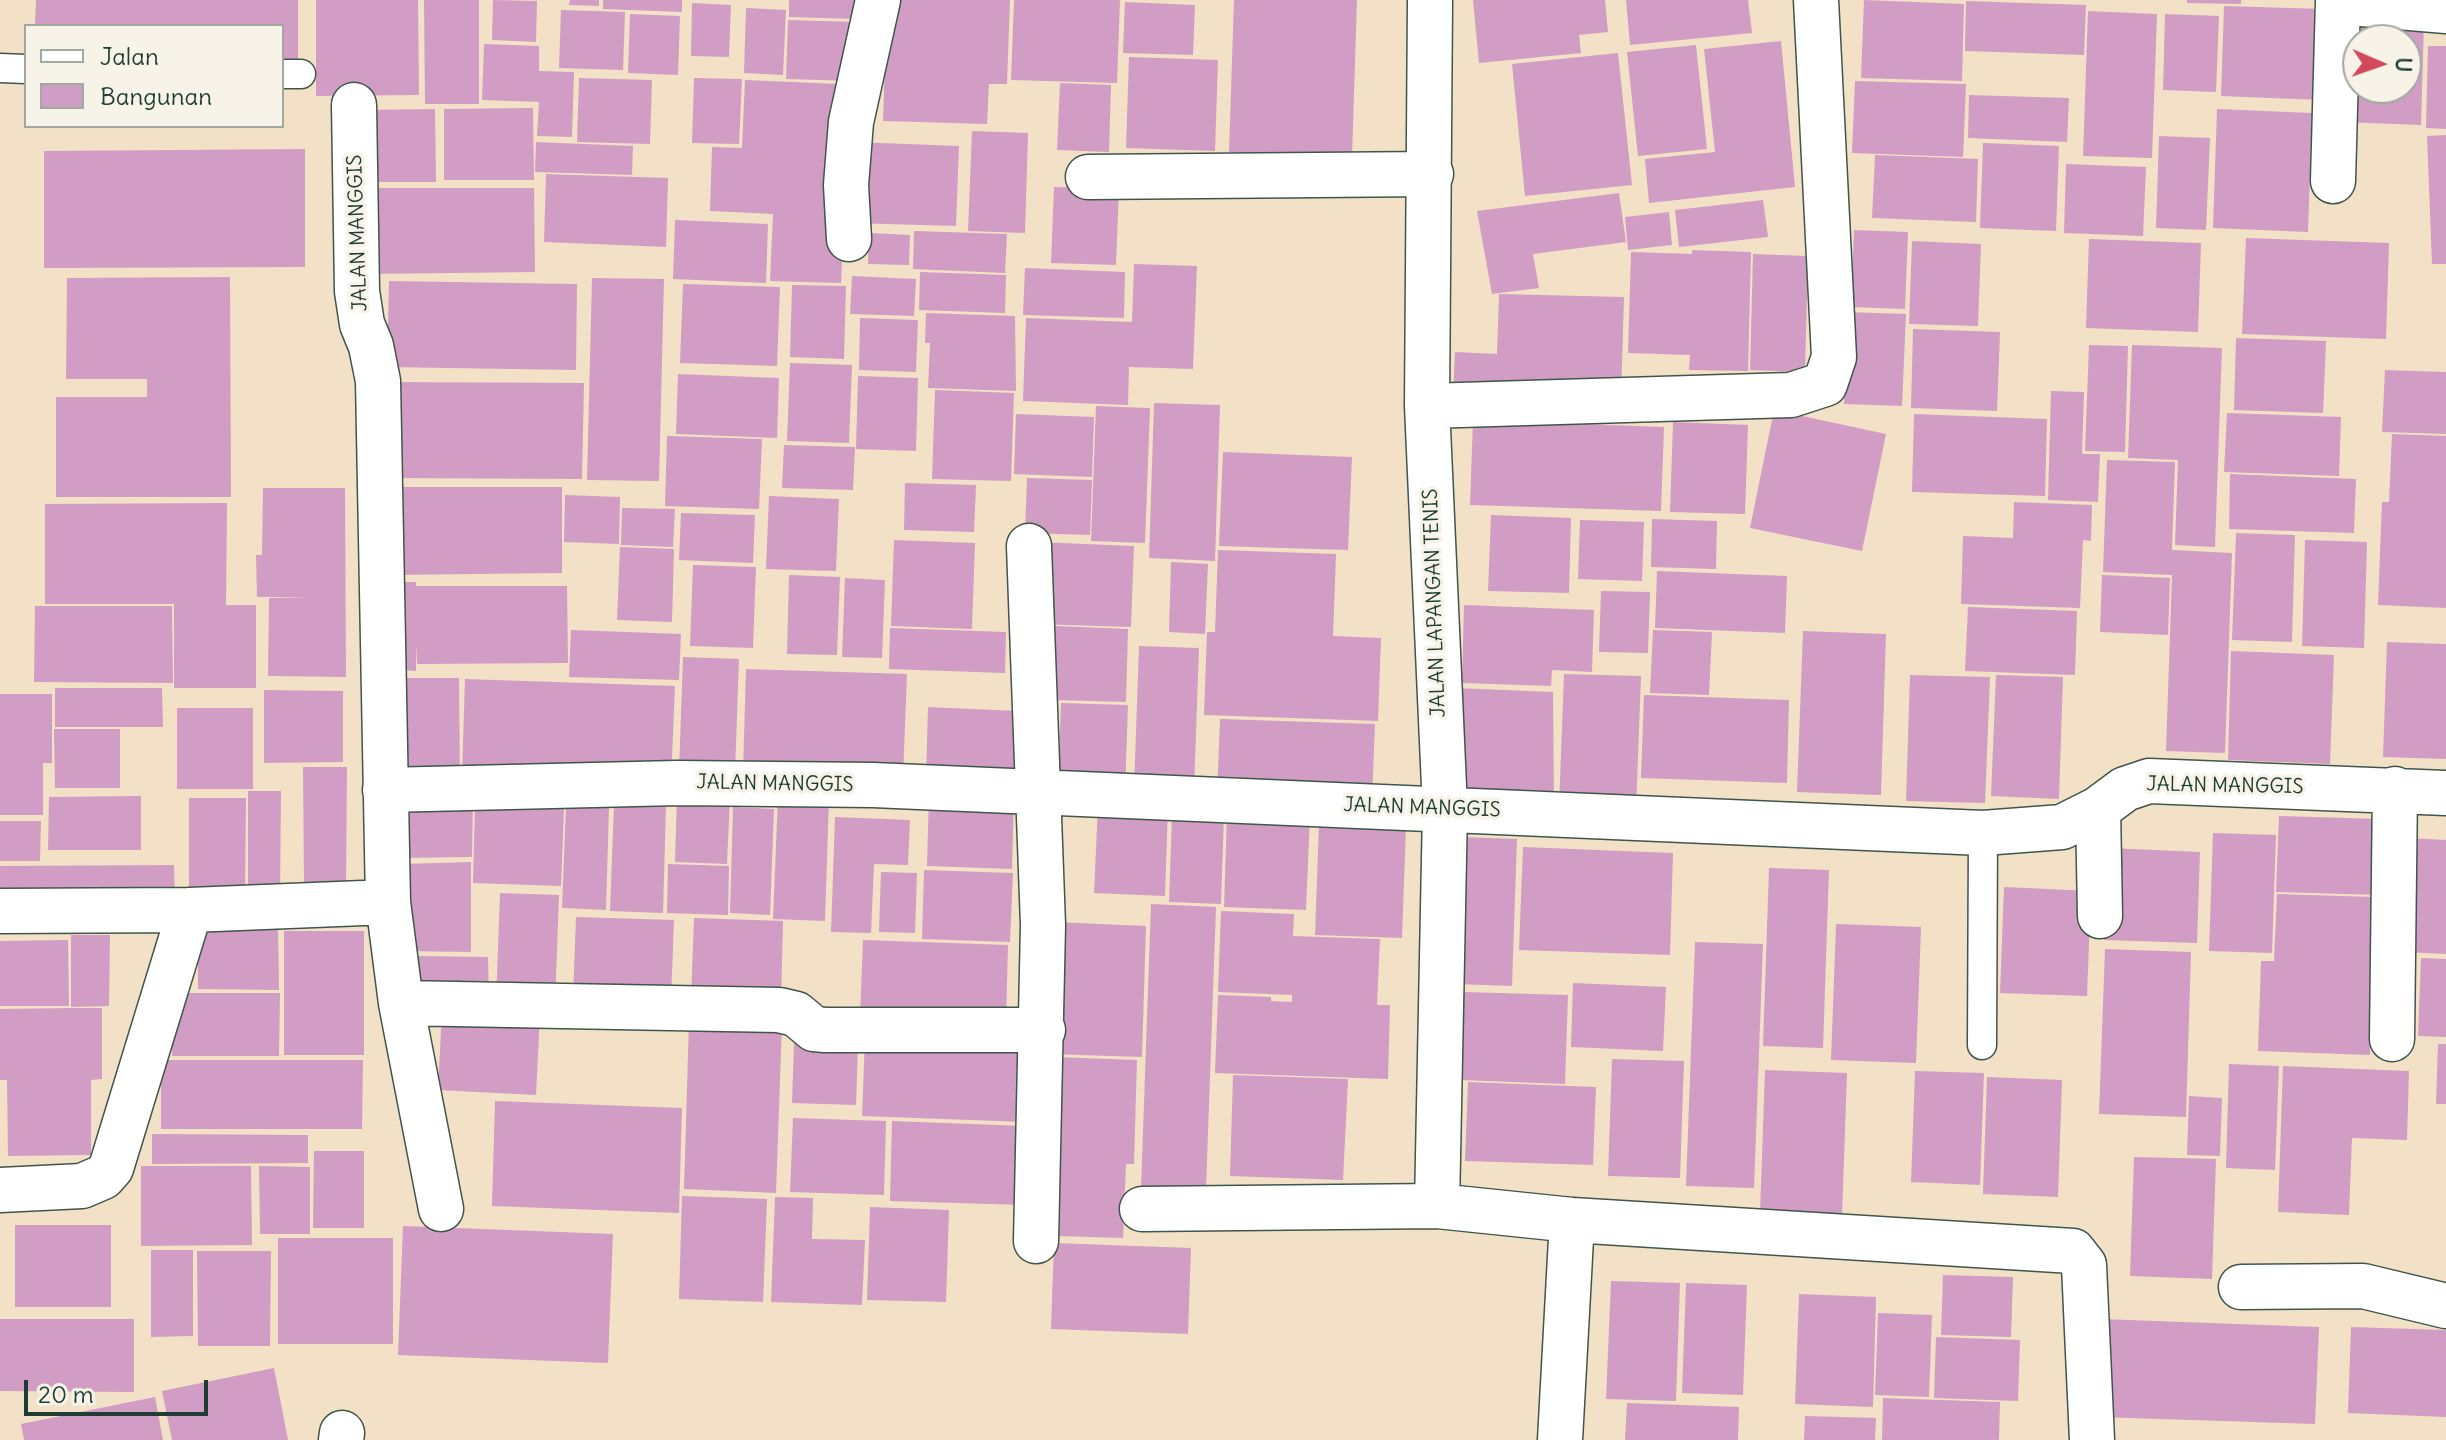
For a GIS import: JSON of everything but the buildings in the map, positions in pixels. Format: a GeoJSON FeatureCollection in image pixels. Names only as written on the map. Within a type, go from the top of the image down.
{"type":"FeatureCollection","features":[{"type":"Feature","properties":{"kind":"street"},"geometry":{"type":"LineString","coordinates":[[849,239],[846,185],[851,122],[878,0]]}},
{"type":"Feature","properties":{"kind":"street","name":"JALAN LAPANGAN TENIS"},"geometry":{"type":"LineString","coordinates":[[1430,0],[1427,406],[1445,809],[1437,1206]]}},
{"type":"Feature","properties":{"kind":"street"},"geometry":{"type":"LineString","coordinates":[[1427,406],[1791,395],[1825,384],[1834,357],[1816,0]]}},
{"type":"Feature","properties":{"kind":"street"},"geometry":{"type":"LineString","coordinates":[[2333,181],[2338,1],[2446,11]]}},
{"type":"Feature","properties":{"kind":"street","name":"JALAN MANGGIS"},"geometry":{"type":"LineString","coordinates":[[354,105],[357,291],[362,324],[371,346],[378,381],[388,902],[401,1003],[441,1209]]}},
{"type":"Feature","properties":{"kind":"street"},"geometry":{"type":"LineString","coordinates":[[1088,177],[1431,174]]}},
{"type":"Feature","properties":{"kind":"street"},"geometry":{"type":"LineString","coordinates":[[1029,546],[1039,794],[1043,1030],[1036,1241]]}},
{"type":"Feature","properties":{"kind":"street","name":"JALAN MANGGIS"},"geometry":{"type":"LineString","coordinates":[[385,790],[761,783],[1983,833],[2062,827],[2098,809],[2125,789],[2149,781],[2446,793]]}},
{"type":"Feature","properties":{"kind":"street"},"geometry":{"type":"LineString","coordinates":[[2392,1039],[2395,789]]}},
{"type":"Feature","properties":{"kind":"street"},"geometry":{"type":"LineString","coordinates":[[2098,809],[2100,916]]}},
{"type":"Feature","properties":{"kind":"street"},"geometry":{"type":"LineString","coordinates":[[0,911],[190,910],[388,902]]}},
{"type":"Feature","properties":{"kind":"street"},"geometry":{"type":"LineString","coordinates":[[0,1190],[82,1186],[103,1177],[111,1168],[190,910]]}},
{"type":"Feature","properties":{"kind":"street"},"geometry":{"type":"LineString","coordinates":[[401,1003],[779,1010],[796,1014],[814,1029],[825,1030],[1043,1030]]}},
{"type":"Feature","properties":{"kind":"street"},"geometry":{"type":"LineString","coordinates":[[1142,1209],[1437,1206],[1572,1220],[2073,1251],[2084,1265],[2092,1440]]}},
{"type":"Feature","properties":{"kind":"street"},"geometry":{"type":"LineString","coordinates":[[1560,1440],[1572,1220]]}},
{"type":"Feature","properties":{"kind":"street"},"geometry":{"type":"LineString","coordinates":[[2241,1287],[2363,1286],[2446,1306]]}},
{"type":"Feature","properties":{"kind":"lane"},"geometry":{"type":"LineString","coordinates":[[0,68],[24,69]]}},
{"type":"Feature","properties":{"kind":"lane"},"geometry":{"type":"LineString","coordinates":[[1982,1045],[1983,833]]}}]}
